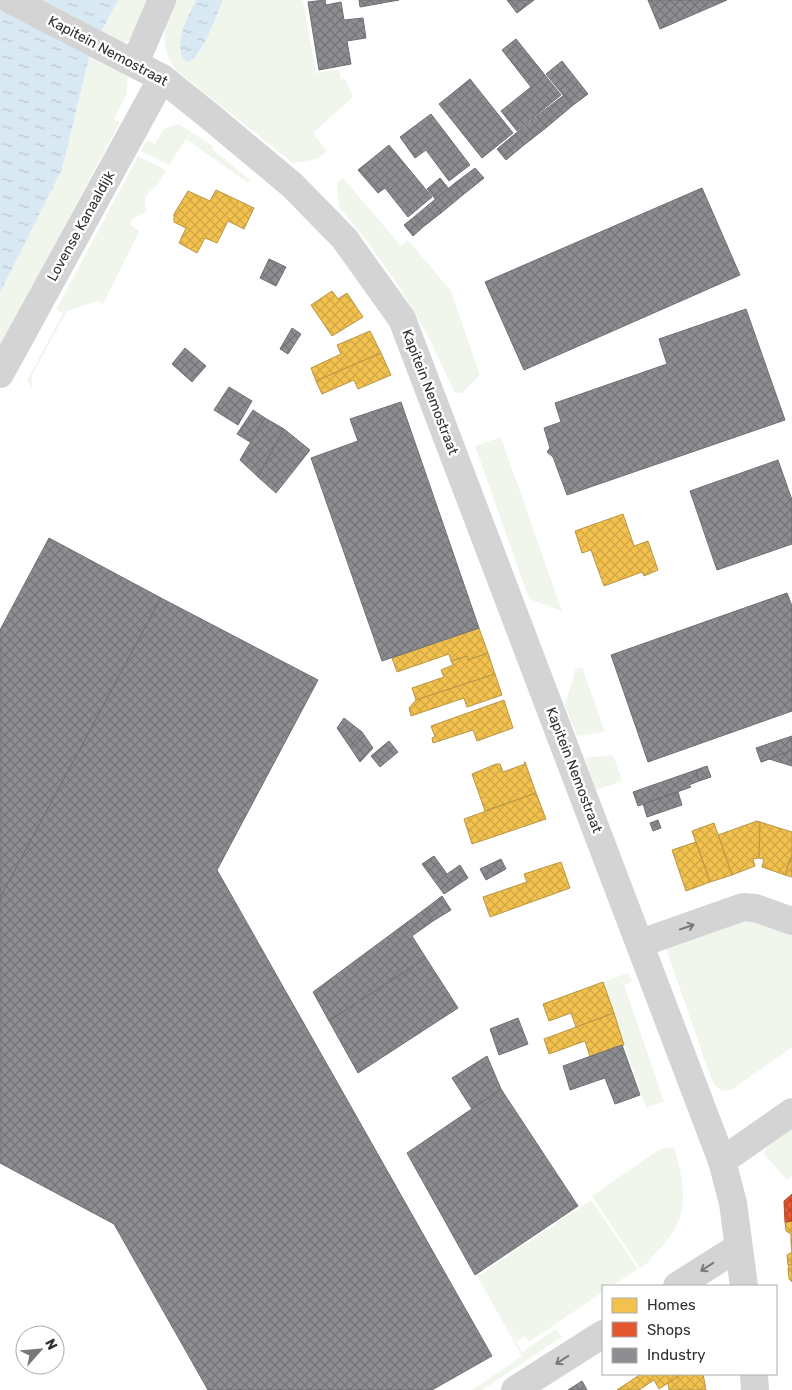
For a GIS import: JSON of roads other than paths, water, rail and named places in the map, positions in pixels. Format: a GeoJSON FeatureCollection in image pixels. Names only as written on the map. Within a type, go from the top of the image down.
{"type":"FeatureCollection","features":[{"type":"Feature","properties":{"kind":"street","name":"Kapitein Nemostraat"},"geometry":{"type":"LineString","coordinates":[[11,0],[162,78],[292,185],[344,238],[402,319],[641,943],[722,1161],[732,1203],[744,1285]]}},
{"type":"Feature","properties":{"kind":"street"},"geometry":{"type":"LineString","coordinates":[[135,63],[162,0]]}},
{"type":"Feature","properties":{"kind":"street","name":"Lovense Kanaaldijk"},"geometry":{"type":"LineString","coordinates":[[0,374],[162,78]]}},
{"type":"Feature","properties":{"kind":"street"},"geometry":{"type":"LineString","coordinates":[[641,943],[743,907],[792,921]]}},
{"type":"Feature","properties":{"kind":"street"},"geometry":{"type":"LineString","coordinates":[[722,1161],[792,1112]]}},
{"type":"Feature","properties":{"kind":"street"},"geometry":{"type":"LineString","coordinates":[[680,1285],[738,1248]]}},
{"type":"Feature","properties":{"kind":"street"},"geometry":{"type":"LineString","coordinates":[[515,1390],[602,1335]]}},
{"type":"Feature","properties":{"kind":"street"},"geometry":{"type":"LineString","coordinates":[[754,1375],[755,1390]]}},
{"type":"Feature","properties":{"kind":"water"},"geometry":{"type":"Polygon","coordinates":[[[0,0],[20,21],[33,0],[118,0],[90,54],[62,169],[0,293],[0,0]],[[71,15],[59,38],[61,43],[64,42],[74,16],[71,15]]]}},
{"type":"Feature","properties":{"kind":"water"},"geometry":{"type":"Polygon","coordinates":[[[196,0],[223,0],[203,45],[193,59],[188,62],[180,50],[180,42],[185,23],[196,0]]]}}]}
